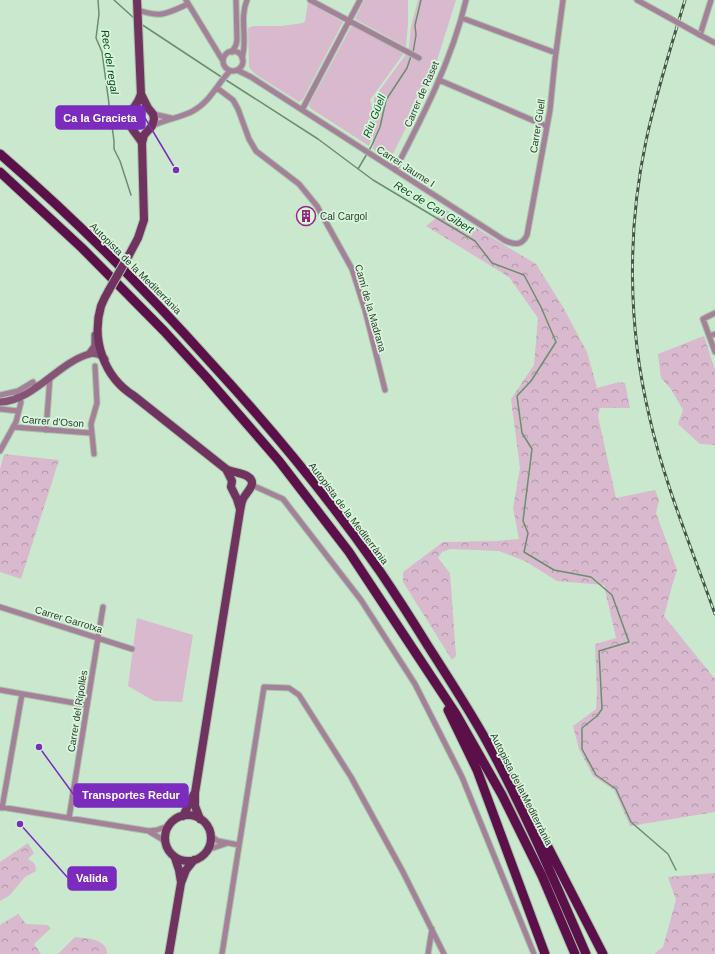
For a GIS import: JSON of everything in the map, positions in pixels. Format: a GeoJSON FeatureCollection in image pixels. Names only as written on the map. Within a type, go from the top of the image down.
{"type":"FeatureCollection","features":[{"type":"Feature","properties":{"kind":"highway","name":"Autopista de la Mediterrània"},"geometry":{"type":"LineString","coordinates":[[0,154],[67,215],[143,290],[222,374],[288,451],[378,569],[470,713],[500,767],[534,833],[586,954]]}},
{"type":"Feature","properties":{"kind":"highway","name":"Autopista de la Mediterrània"},"geometry":{"type":"LineString","coordinates":[[0,172],[58,225],[131,297],[194,364],[247,424],[306,495],[349,552],[456,714],[502,795],[542,876],[575,954]]}},
{"type":"Feature","properties":{"kind":"highway"},"geometry":{"type":"LineString","coordinates":[[437,685],[444,704],[476,770],[545,954]]}},
{"type":"Feature","properties":{"kind":"highway"},"geometry":{"type":"LineString","coordinates":[[470,713],[481,720],[603,954]]}},
{"type":"Feature","properties":{"kind":"main road"},"geometry":{"type":"LineString","coordinates":[[135,108],[141,94],[137,0]]}},
{"type":"Feature","properties":{"kind":"main road"},"geometry":{"type":"LineString","coordinates":[[141,94],[151,111],[154,121],[144,135],[142,143],[144,220],[138,238],[101,306],[97,323],[101,356],[107,369],[134,396],[226,469],[248,476],[251,480],[252,486],[250,491],[240,495],[234,492]]}},
{"type":"Feature","properties":{"kind":"main road"},"geometry":{"type":"LineString","coordinates":[[142,143],[130,126],[128,118],[131,111],[140,106],[151,111]]}},
{"type":"Feature","properties":{"kind":"main road"},"geometry":{"type":"LineString","coordinates":[[134,130],[141,132],[149,129]]}},
{"type":"Feature","properties":{"kind":"main road"},"geometry":{"type":"LineString","coordinates":[[108,293],[102,316],[102,337],[107,357],[120,383]]}},
{"type":"Feature","properties":{"kind":"main road"},"geometry":{"type":"LineString","coordinates":[[226,469],[232,481],[232,487],[240,511]]}},
{"type":"Feature","properties":{"kind":"main road"},"geometry":{"type":"LineString","coordinates":[[232,481],[235,476],[240,474]]}},
{"type":"Feature","properties":{"kind":"main road"},"geometry":{"type":"LineString","coordinates":[[169,954],[181,883],[186,870],[194,860],[200,857],[207,850],[211,836],[209,828],[200,818],[195,806],[195,793],[240,511],[245,494]]}},
{"type":"Feature","properties":{"kind":"main road"},"geometry":{"type":"LineString","coordinates":[[183,816],[195,793]]}},
{"type":"Feature","properties":{"kind":"main road"},"geometry":{"type":"LineString","coordinates":[[181,883],[175,858],[168,850],[165,835],[168,826],[172,821],[189,815],[200,818]]}},
{"type":"Feature","properties":{"kind":"main road"},"geometry":{"type":"LineString","coordinates":[[175,858],[181,860],[194,860]]}},
{"type":"Feature","properties":{"kind":"street"},"geometry":{"type":"LineString","coordinates":[[232,52],[237,40],[236,0]]}},
{"type":"Feature","properties":{"kind":"street"},"geometry":{"type":"LineString","coordinates":[[228,70],[237,70],[242,65],[242,58],[245,51],[243,16],[247,0]]}},
{"type":"Feature","properties":{"kind":"street"},"geometry":{"type":"LineString","coordinates":[[302,110],[360,0]]}},
{"type":"Feature","properties":{"kind":"street","name":"Carrer de Raset"},"geometry":{"type":"LineString","coordinates":[[395,170],[439,80],[462,18],[466,0]]}},
{"type":"Feature","properties":{"kind":"street","name":"Carrer Güell"},"geometry":{"type":"LineString","coordinates":[[511,244],[521,243],[527,235],[550,110],[563,0]]}},
{"type":"Feature","properties":{"kind":"street"},"geometry":{"type":"LineString","coordinates":[[637,0],[715,43]]}},
{"type":"Feature","properties":{"kind":"street"},"geometry":{"type":"LineString","coordinates":[[700,35],[711,0]]}},
{"type":"Feature","properties":{"kind":"street"},"geometry":{"type":"LineString","coordinates":[[313,1],[419,58]]}},
{"type":"Feature","properties":{"kind":"street"},"geometry":{"type":"LineString","coordinates":[[138,13],[152,15],[166,14],[187,2],[224,60],[228,70],[224,78],[206,102],[198,108],[183,116],[172,118],[149,129]]}},
{"type":"Feature","properties":{"kind":"street"},"geometry":{"type":"LineString","coordinates":[[462,18],[556,53]]}},
{"type":"Feature","properties":{"kind":"street"},"geometry":{"type":"LineString","coordinates":[[224,60],[225,55],[232,52],[239,53],[242,58]]}},
{"type":"Feature","properties":{"kind":"street","name":"Carrer Jaume I"},"geometry":{"type":"LineString","coordinates":[[242,65],[251,77]]}},
{"type":"Feature","properties":{"kind":"street","name":"Carrer Jaume I"},"geometry":{"type":"LineString","coordinates":[[237,70],[251,77],[511,244]]}},
{"type":"Feature","properties":{"kind":"street"},"geometry":{"type":"LineString","coordinates":[[439,80],[546,126]]}},
{"type":"Feature","properties":{"kind":"street","name":"Camí de la Madrana"},"geometry":{"type":"LineString","coordinates":[[218,86],[233,100],[238,109],[249,140],[256,150],[299,184],[317,206],[352,269],[365,310],[385,390]]}},
{"type":"Feature","properties":{"kind":"street"},"geometry":{"type":"LineString","coordinates":[[151,111],[172,118]]}},
{"type":"Feature","properties":{"kind":"street"},"geometry":{"type":"LineString","coordinates":[[0,402],[18,397],[86,355],[95,346],[95,324],[97,312],[101,306]]}},
{"type":"Feature","properties":{"kind":"street"},"geometry":{"type":"LineString","coordinates":[[715,313],[703,319],[715,352]]}},
{"type":"Feature","properties":{"kind":"street"},"geometry":{"type":"LineString","coordinates":[[709,336],[715,334]]}},
{"type":"Feature","properties":{"kind":"street"},"geometry":{"type":"LineString","coordinates":[[86,355],[94,354],[101,356]]}},
{"type":"Feature","properties":{"kind":"street"},"geometry":{"type":"LineString","coordinates":[[86,355],[100,360],[112,379],[117,384],[120,383]]}},
{"type":"Feature","properties":{"kind":"street"},"geometry":{"type":"LineString","coordinates":[[94,454],[91,424],[97,403],[96,366]]}},
{"type":"Feature","properties":{"kind":"street"},"geometry":{"type":"LineString","coordinates":[[46,430],[50,377]]}},
{"type":"Feature","properties":{"kind":"street"},"geometry":{"type":"LineString","coordinates":[[0,451],[13,428],[18,411],[18,397],[33,382],[36,387]]}},
{"type":"Feature","properties":{"kind":"street"},"geometry":{"type":"LineString","coordinates":[[0,395],[18,397]]}},
{"type":"Feature","properties":{"kind":"street"},"geometry":{"type":"LineString","coordinates":[[10,400],[18,411]]}},
{"type":"Feature","properties":{"kind":"street"},"geometry":{"type":"LineString","coordinates":[[0,409],[18,411]]}},
{"type":"Feature","properties":{"kind":"street","name":"Carrer d'Oson"},"geometry":{"type":"LineString","coordinates":[[13,428],[91,433]]}},
{"type":"Feature","properties":{"kind":"street"},"geometry":{"type":"LineString","coordinates":[[252,486],[283,499],[361,600],[415,684],[462,777],[534,954]]}},
{"type":"Feature","properties":{"kind":"street","name":"Carrer Garrotxa"},"geometry":{"type":"LineString","coordinates":[[0,607],[132,649]]}},
{"type":"Feature","properties":{"kind":"street","name":"Carrer del Ripollès"},"geometry":{"type":"LineString","coordinates":[[69,818],[103,607]]}},
{"type":"Feature","properties":{"kind":"street"},"geometry":{"type":"LineString","coordinates":[[222,954],[264,687],[289,688],[299,695],[351,777],[403,872],[444,954]]}},
{"type":"Feature","properties":{"kind":"street"},"geometry":{"type":"LineString","coordinates":[[0,690],[86,705]]}},
{"type":"Feature","properties":{"kind":"street"},"geometry":{"type":"LineString","coordinates":[[22,694],[1,807],[149,831],[168,826]]}},
{"type":"Feature","properties":{"kind":"street"},"geometry":{"type":"LineString","coordinates":[[149,831],[165,840]]}},
{"type":"Feature","properties":{"kind":"street"},"geometry":{"type":"LineString","coordinates":[[211,836],[226,844],[239,845]]}},
{"type":"Feature","properties":{"kind":"street"},"geometry":{"type":"LineString","coordinates":[[207,850],[226,844]]}},
{"type":"Feature","properties":{"kind":"street"},"geometry":{"type":"LineString","coordinates":[[428,954],[432,929]]}},
{"type":"Feature","properties":{"kind":"green space"},"geometry":{"type":"Polygon","coordinates":[[[364,0],[408,0],[406,47],[355,19],[364,0]]]}},
{"type":"Feature","properties":{"kind":"green space"},"geometry":{"type":"Polygon","coordinates":[[[418,0],[456,0],[433,73],[389,162],[373,149],[373,133],[369,146],[310,108],[309,105],[352,25],[404,53],[370,100],[374,115],[374,98],[404,57],[409,47],[411,27],[418,0]]]}},
{"type":"Feature","properties":{"kind":"green space"},"geometry":{"type":"Polygon","coordinates":[[[308,2],[343,22],[303,99],[299,102],[255,74],[249,67],[248,28],[253,26],[282,26],[303,23],[305,21],[308,2]]]}},
{"type":"Feature","properties":{"kind":"green space"},"geometry":{"type":"Polygon","coordinates":[[[446,210],[536,264],[563,307],[587,352],[597,388],[619,382],[625,383],[630,408],[600,408],[598,416],[616,498],[655,490],[659,500],[656,513],[677,570],[664,616],[715,679],[715,812],[630,826],[614,790],[593,776],[579,749],[573,726],[596,709],[597,693],[595,644],[616,638],[604,585],[557,581],[525,561],[499,551],[450,549],[442,552],[438,558],[450,573],[456,656],[452,660],[403,582],[403,572],[443,542],[519,539],[513,508],[520,468],[511,399],[534,365],[538,318],[509,277],[426,226],[446,210]]]}},
{"type":"Feature","properties":{"kind":"green space"},"geometry":{"type":"Polygon","coordinates":[[[704,336],[715,370],[715,445],[700,444],[678,424],[683,410],[671,389],[661,378],[658,354],[704,336]]]}},
{"type":"Feature","properties":{"kind":"green space"},"geometry":{"type":"Polygon","coordinates":[[[4,454],[59,460],[21,579],[0,572],[0,469],[4,454]]]}},
{"type":"Feature","properties":{"kind":"green space"},"geometry":{"type":"Polygon","coordinates":[[[137,618],[193,635],[182,702],[154,701],[128,686],[137,618]]]}},
{"type":"Feature","properties":{"kind":"green space"},"geometry":{"type":"Polygon","coordinates":[[[28,843],[34,853],[28,859],[35,864],[36,871],[25,877],[10,895],[0,901],[0,862],[28,843]]]}},
{"type":"Feature","properties":{"kind":"green space"},"geometry":{"type":"Polygon","coordinates":[[[715,873],[715,954],[654,954],[663,947],[676,900],[668,877],[715,873]]]}},
{"type":"Feature","properties":{"kind":"green space"},"geometry":{"type":"Polygon","coordinates":[[[18,914],[26,924],[47,925],[51,928],[34,944],[41,954],[0,954],[0,925],[18,914]]]}},
{"type":"Feature","properties":{"kind":"green space"},"geometry":{"type":"Polygon","coordinates":[[[75,937],[100,942],[104,945],[107,954],[58,954],[75,937]]]}},
{"type":"Feature","properties":{"kind":"waterway","name":"Rec del regal"},"geometry":{"type":"LineString","coordinates":[[98,0],[99,14],[96,38],[102,52],[114,149],[120,161],[131,195]]}},
{"type":"Feature","properties":{"kind":"waterway","name":"Rec de Can Gibert"},"geometry":{"type":"LineString","coordinates":[[114,0],[135,19]]}},
{"type":"Feature","properties":{"kind":"waterway","name":"Riu Güell"},"geometry":{"type":"LineString","coordinates":[[413,53],[416,35],[415,25],[421,0]]}},
{"type":"Feature","properties":{"kind":"waterway","name":"Rec de Can Gibert"},"geometry":{"type":"LineString","coordinates":[[141,24],[318,139],[373,180],[475,241],[492,263],[524,275],[541,307],[556,342],[531,381],[517,396],[522,433],[532,449],[523,521],[528,533],[524,552],[554,570],[591,577],[612,595],[629,642],[599,651],[602,709],[597,716],[582,728],[582,749],[596,775],[616,789],[631,822],[668,854],[676,870]]}},
{"type":"Feature","properties":{"kind":"waterway","name":"Riu Güell"},"geometry":{"type":"LineString","coordinates":[[358,169],[371,147],[380,127],[386,100],[407,68],[411,56]]}},
{"type":"Feature","properties":{"kind":"railway"},"geometry":{"type":"LineString","coordinates":[[685,0],[654,105],[646,141],[636,209],[632,278],[637,347],[642,381],[655,440],[670,491],[715,614]]}},
{"type":"Feature","properties":{"kind":"place","name":"Ca la Gracieta"},"geometry":{"type":"Point","coordinates":[176,170]}},
{"type":"Feature","properties":{"kind":"place","name":"Cal Cargol"},"geometry":{"type":"Point","coordinates":[306,216]}},
{"type":"Feature","properties":{"kind":"place","name":"Transportes Redur"},"geometry":{"type":"Point","coordinates":[39,747]}},
{"type":"Feature","properties":{"kind":"place","name":"Valida"},"geometry":{"type":"Point","coordinates":[20,824]}}]}
